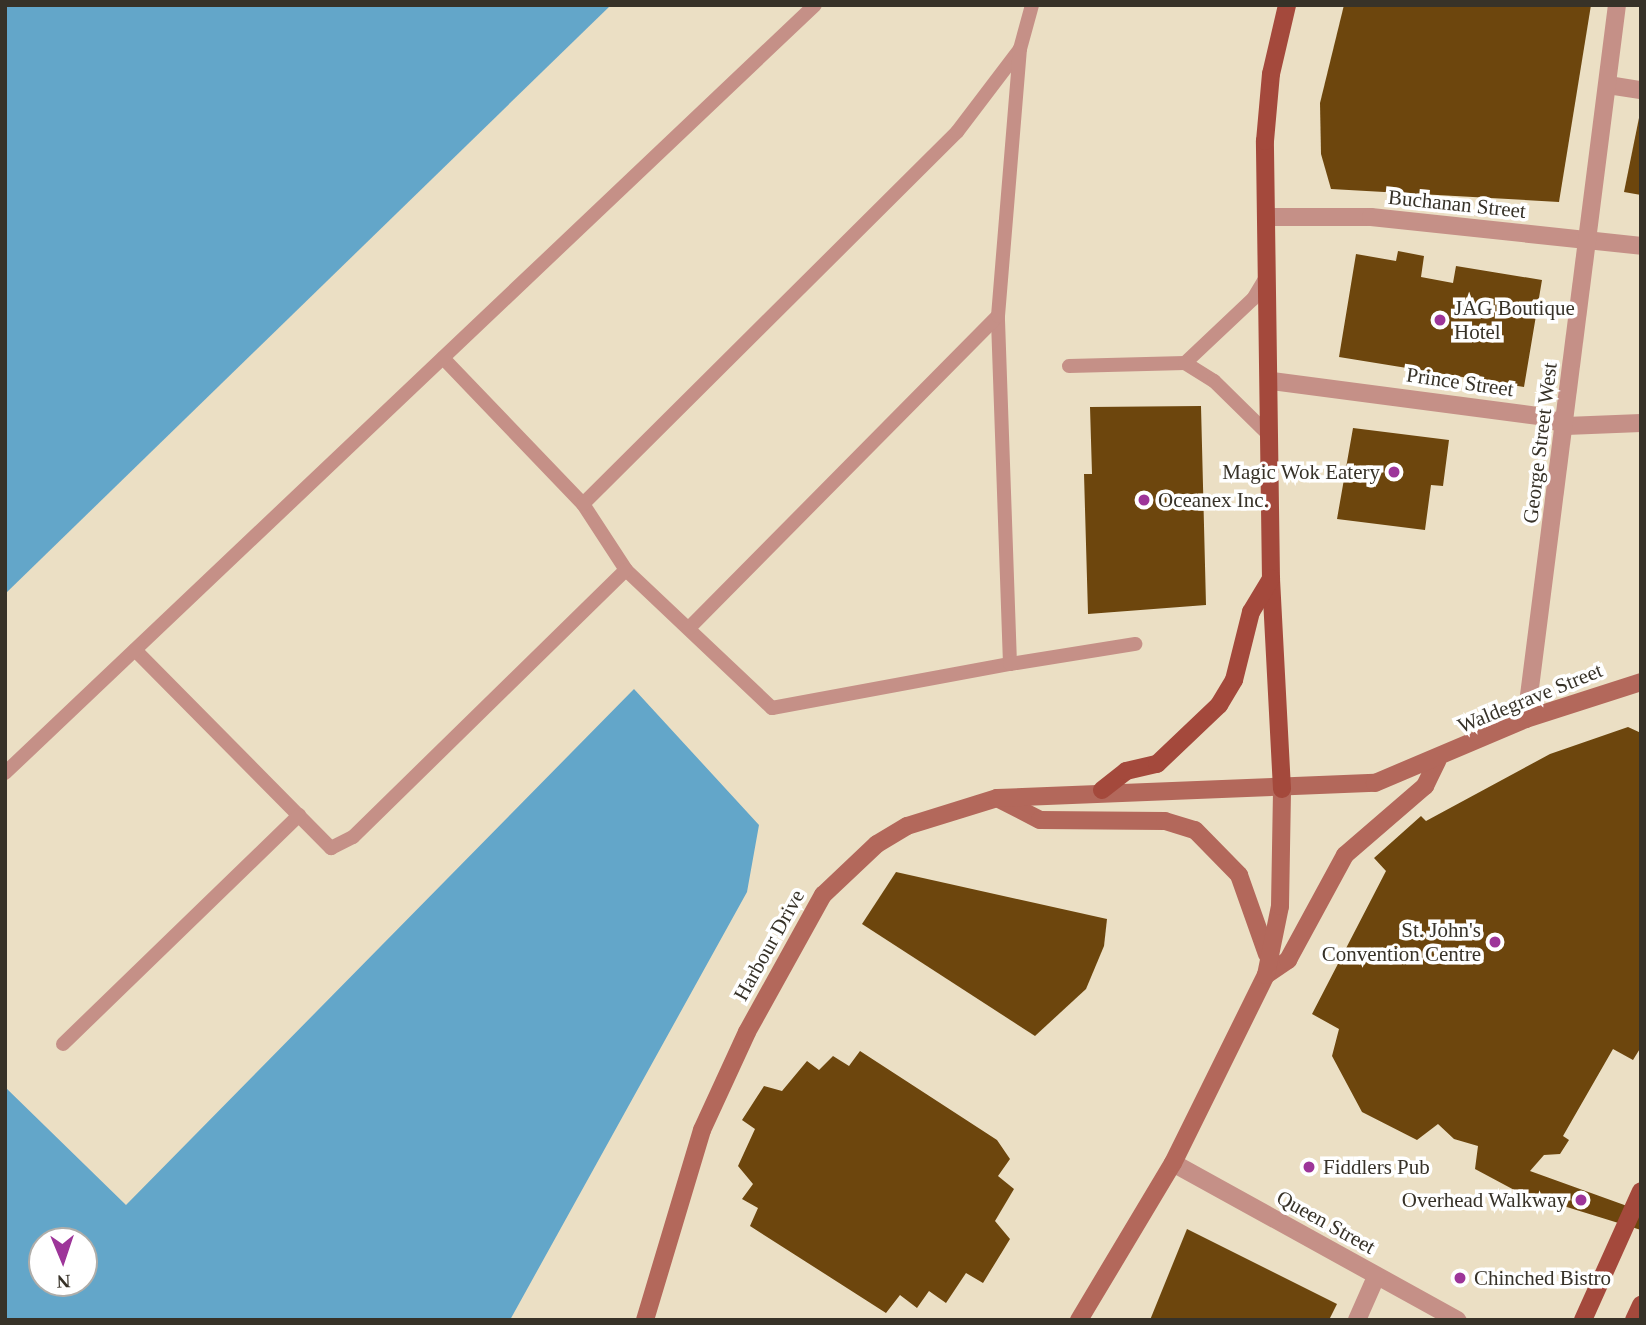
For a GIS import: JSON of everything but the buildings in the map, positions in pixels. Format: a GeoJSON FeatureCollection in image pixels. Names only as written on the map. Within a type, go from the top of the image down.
{"type":"FeatureCollection","features":[{"type":"Feature","properties":{"kind":"main road"},"geometry":{"type":"LineString","coordinates":[[1079,1320],[1173,1163],[1268,968],[1280,906],[1282,789],[1271,579],[1272,381],[1267,217],[1271,74],[1287,5]]}},
{"type":"Feature","properties":{"kind":"main road"},"geometry":{"type":"LineString","coordinates":[[1102,790],[1126,771],[1157,764],[1219,705],[1234,680],[1251,612],[1271,579]]}},
{"type":"Feature","properties":{"kind":"main road","name":"Waldegrave Street"},"geometry":{"type":"LineString","coordinates":[[1282,789],[1376,783],[1437,761],[1526,719],[1641,682]]}},
{"type":"Feature","properties":{"kind":"main road"},"geometry":{"type":"LineString","coordinates":[[1268,968],[1288,960],[1345,855],[1425,786],[1437,761]]}},
{"type":"Feature","properties":{"kind":"main road","name":"Harbour Drive"},"geometry":{"type":"LineString","coordinates":[[645,1320],[706,1121],[779,967],[823,895],[849,866],[907,826],[997,798],[1102,790],[1282,789]]}},
{"type":"Feature","properties":{"kind":"main road"},"geometry":{"type":"LineString","coordinates":[[997,798],[1040,820],[1165,821],[1195,830],[1239,875],[1268,968]]}},
{"type":"Feature","properties":{"kind":"main road"},"geometry":{"type":"LineString","coordinates":[[1583,1320],[1641,1191]]}},
{"type":"Feature","properties":{"kind":"main road"},"geometry":{"type":"LineString","coordinates":[[1634,1320],[1641,1305]]}},
{"type":"Feature","properties":{"kind":"street","name":"George Street West"},"geometry":{"type":"LineString","coordinates":[[1526,719],[1566,426],[1617,5]]}},
{"type":"Feature","properties":{"kind":"street"},"geometry":{"type":"LineString","coordinates":[[1608,85],[1641,90]]}},
{"type":"Feature","properties":{"kind":"street","name":"Buchanan Street"},"geometry":{"type":"LineString","coordinates":[[1267,217],[1398,220],[1641,246]]}},
{"type":"Feature","properties":{"kind":"street","name":"Prince Street"},"geometry":{"type":"LineString","coordinates":[[1272,381],[1545,417],[1566,426],[1641,423]]}},
{"type":"Feature","properties":{"kind":"street","name":"Queen Street"},"geometry":{"type":"LineString","coordinates":[[1173,1163],[1457,1320]]}},
{"type":"Feature","properties":{"kind":"street"},"geometry":{"type":"LineString","coordinates":[[1357,1320],[1376,1277]]}},
{"type":"Feature","properties":{"kind":"lane"},"geometry":{"type":"LineString","coordinates":[[5,773],[815,5]]}},
{"type":"Feature","properties":{"kind":"lane"},"geometry":{"type":"LineString","coordinates":[[1010,664],[998,316],[1020,49],[1032,5]]}},
{"type":"Feature","properties":{"kind":"lane"},"geometry":{"type":"LineString","coordinates":[[583,504],[957,132],[1020,49]]}},
{"type":"Feature","properties":{"kind":"lane"},"geometry":{"type":"LineString","coordinates":[[1185,363],[1253,299],[1269,273]]}},
{"type":"Feature","properties":{"kind":"lane"},"geometry":{"type":"LineString","coordinates":[[689,628],[998,316]]}},
{"type":"Feature","properties":{"kind":"lane"},"geometry":{"type":"LineString","coordinates":[[443,358],[583,504],[626,570],[772,708],[1135,644]]}},
{"type":"Feature","properties":{"kind":"lane"},"geometry":{"type":"LineString","coordinates":[[1069,366],[1185,363],[1214,381],[1271,437]]}},
{"type":"Feature","properties":{"kind":"lane"},"geometry":{"type":"LineString","coordinates":[[135,650],[331,848],[353,837],[626,570]]}},
{"type":"Feature","properties":{"kind":"lane"},"geometry":{"type":"LineString","coordinates":[[63,1044],[299,815]]}},
{"type":"Feature","properties":{"kind":"water"},"geometry":{"type":"Polygon","coordinates":[[[5,5],[611,5],[5,594],[5,5]]]}},
{"type":"Feature","properties":{"kind":"water"},"geometry":{"type":"Polygon","coordinates":[[[634,689],[759,825],[747,892],[510,1320],[5,1320],[5,1087],[126,1205],[634,689]]]}},
{"type":"Feature","properties":{"kind":"place","name":"JAG Boutique Hotel"},"geometry":{"type":"Point","coordinates":[1440,320]}},
{"type":"Feature","properties":{"kind":"place","name":"Magic Wok Eatery"},"geometry":{"type":"Point","coordinates":[1394,472]}},
{"type":"Feature","properties":{"kind":"place","name":"Oceanex Inc."},"geometry":{"type":"Point","coordinates":[1144,500]}},
{"type":"Feature","properties":{"kind":"place","name":"St. John's Convention Centre"},"geometry":{"type":"Point","coordinates":[1495,942]}},
{"type":"Feature","properties":{"kind":"place","name":"Fiddlers Pub"},"geometry":{"type":"Point","coordinates":[1309,1167]}},
{"type":"Feature","properties":{"kind":"place","name":"Overhead Walkway"},"geometry":{"type":"Point","coordinates":[1581,1200]}},
{"type":"Feature","properties":{"kind":"place","name":"Chinched Bistro"},"geometry":{"type":"Point","coordinates":[1460,1278]}}]}
